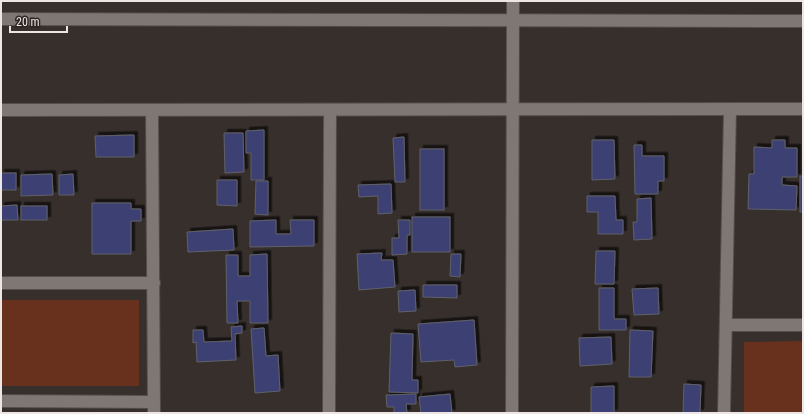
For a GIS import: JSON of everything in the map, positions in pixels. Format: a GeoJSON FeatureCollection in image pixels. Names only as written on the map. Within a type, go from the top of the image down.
{"type":"FeatureCollection","features":[{"type":"Feature","properties":{"kind":"street"},"geometry":{"type":"LineString","coordinates":[[512,413],[513,1]]}},
{"type":"Feature","properties":{"kind":"street"},"geometry":{"type":"LineString","coordinates":[[1,19],[803,21]]}},
{"type":"Feature","properties":{"kind":"street"},"geometry":{"type":"LineString","coordinates":[[724,413],[730,109]]}},
{"type":"Feature","properties":{"kind":"street"},"geometry":{"type":"LineString","coordinates":[[1,110],[803,109]]}},
{"type":"Feature","properties":{"kind":"street"},"geometry":{"type":"LineString","coordinates":[[1,401],[154,408],[152,110]]}},
{"type":"Feature","properties":{"kind":"street"},"geometry":{"type":"LineString","coordinates":[[328,413],[330,110]]}},
{"type":"Feature","properties":{"kind":"street"},"geometry":{"type":"LineString","coordinates":[[1,283],[154,283]]}},
{"type":"Feature","properties":{"kind":"street"},"geometry":{"type":"LineString","coordinates":[[726,325],[803,325]]}},
{"type":"Feature","properties":{"kind":"shaded area"},"geometry":{"type":"Polygon","coordinates":[[[1,300],[139,300],[139,386],[1,386],[1,300]]]}},
{"type":"Feature","properties":{"kind":"shaded area"},"geometry":{"type":"Polygon","coordinates":[[[803,341],[803,413],[744,413],[744,342],[803,341]]]}},
{"type":"Feature","properties":{"kind":"building"},"geometry":{"type":"Polygon","coordinates":[[[264,130],[264,180],[251,180],[251,153],[246,153],[246,131],[264,130]]]}},
{"type":"Feature","properties":{"kind":"building"},"geometry":{"type":"Polygon","coordinates":[[[224,133],[243,133],[244,172],[225,173],[224,133]]]}},
{"type":"Feature","properties":{"kind":"building"},"geometry":{"type":"Polygon","coordinates":[[[134,135],[134,157],[96,157],[95,136],[134,135]]]}},
{"type":"Feature","properties":{"kind":"building"},"geometry":{"type":"Polygon","coordinates":[[[404,137],[405,182],[395,182],[393,138],[404,137]]]}},
{"type":"Feature","properties":{"kind":"building"},"geometry":{"type":"Polygon","coordinates":[[[592,140],[614,140],[615,179],[592,180],[592,140]]]}},
{"type":"Feature","properties":{"kind":"building"},"geometry":{"type":"Polygon","coordinates":[[[772,140],[785,140],[785,148],[797,148],[797,177],[782,177],[782,185],[797,186],[796,210],[748,209],[749,174],[754,174],[754,147],[772,148],[772,140]]]}},
{"type":"Feature","properties":{"kind":"building"},"geometry":{"type":"Polygon","coordinates":[[[634,145],[642,145],[642,156],[664,156],[664,181],[658,181],[658,194],[635,194],[634,145]]]}},
{"type":"Feature","properties":{"kind":"building"},"geometry":{"type":"Polygon","coordinates":[[[420,149],[444,149],[444,210],[420,210],[420,149]]]}},
{"type":"Feature","properties":{"kind":"building"},"geometry":{"type":"Polygon","coordinates":[[[1,173],[16,173],[16,190],[1,190],[1,173]]]}},
{"type":"Feature","properties":{"kind":"building"},"geometry":{"type":"Polygon","coordinates":[[[52,174],[53,195],[21,196],[21,175],[52,174]]]}},
{"type":"Feature","properties":{"kind":"building"},"geometry":{"type":"Polygon","coordinates":[[[73,174],[74,195],[59,195],[59,175],[73,174]]]}},
{"type":"Feature","properties":{"kind":"building"},"geometry":{"type":"Polygon","coordinates":[[[800,176],[803,176],[803,212],[800,212],[800,176]]]}},
{"type":"Feature","properties":{"kind":"building"},"geometry":{"type":"Polygon","coordinates":[[[217,180],[237,180],[237,206],[217,205],[217,180]]]}},
{"type":"Feature","properties":{"kind":"building"},"geometry":{"type":"Polygon","coordinates":[[[256,181],[268,181],[268,215],[255,214],[256,181]]]}},
{"type":"Feature","properties":{"kind":"building"},"geometry":{"type":"Polygon","coordinates":[[[391,184],[392,213],[378,214],[378,196],[359,197],[358,185],[391,184]]]}},
{"type":"Feature","properties":{"kind":"building"},"geometry":{"type":"Polygon","coordinates":[[[587,196],[615,196],[616,220],[623,220],[623,234],[598,234],[598,212],[587,212],[587,196]]]}},
{"type":"Feature","properties":{"kind":"building"},"geometry":{"type":"Polygon","coordinates":[[[651,198],[652,239],[634,240],[633,222],[637,222],[637,199],[651,198]]]}},
{"type":"Feature","properties":{"kind":"building"},"geometry":{"type":"Polygon","coordinates":[[[92,203],[131,203],[131,209],[141,209],[141,221],[131,221],[131,254],[92,254],[92,203]]]}},
{"type":"Feature","properties":{"kind":"building"},"geometry":{"type":"Polygon","coordinates":[[[17,205],[18,220],[1,220],[1,206],[17,205]]]}},
{"type":"Feature","properties":{"kind":"building"},"geometry":{"type":"Polygon","coordinates":[[[21,206],[47,206],[47,220],[21,220],[21,206]]]}},
{"type":"Feature","properties":{"kind":"building"},"geometry":{"type":"Polygon","coordinates":[[[412,217],[450,217],[450,252],[412,252],[412,217]]]}},
{"type":"Feature","properties":{"kind":"building"},"geometry":{"type":"Polygon","coordinates":[[[276,220],[276,234],[291,234],[290,220],[314,220],[314,246],[250,247],[250,221],[276,220]]]}},
{"type":"Feature","properties":{"kind":"building"},"geometry":{"type":"Polygon","coordinates":[[[398,220],[410,220],[410,235],[407,235],[407,254],[392,255],[392,238],[399,238],[398,220]]]}},
{"type":"Feature","properties":{"kind":"building"},"geometry":{"type":"Polygon","coordinates":[[[233,229],[234,250],[188,252],[187,232],[233,229]]]}},
{"type":"Feature","properties":{"kind":"building"},"geometry":{"type":"Polygon","coordinates":[[[596,251],[615,251],[614,284],[595,284],[596,251]]]}},
{"type":"Feature","properties":{"kind":"building"},"geometry":{"type":"Polygon","coordinates":[[[382,253],[381,260],[393,260],[395,287],[359,290],[357,254],[382,253]]]}},
{"type":"Feature","properties":{"kind":"building"},"geometry":{"type":"Polygon","coordinates":[[[267,254],[268,323],[250,323],[250,301],[237,301],[238,323],[227,323],[226,255],[238,255],[238,276],[250,276],[250,255],[267,254]]]}},
{"type":"Feature","properties":{"kind":"building"},"geometry":{"type":"Polygon","coordinates":[[[451,254],[461,254],[460,277],[450,276],[451,254]]]}},
{"type":"Feature","properties":{"kind":"building"},"geometry":{"type":"Polygon","coordinates":[[[423,285],[457,285],[457,298],[423,297],[423,285]]]}},
{"type":"Feature","properties":{"kind":"building"},"geometry":{"type":"Polygon","coordinates":[[[599,288],[614,288],[614,319],[626,319],[626,330],[599,330],[599,288]]]}},
{"type":"Feature","properties":{"kind":"building"},"geometry":{"type":"Polygon","coordinates":[[[658,288],[659,314],[634,315],[632,289],[658,288]]]}},
{"type":"Feature","properties":{"kind":"building"},"geometry":{"type":"Polygon","coordinates":[[[415,290],[416,311],[399,312],[398,291],[415,290]]]}},
{"type":"Feature","properties":{"kind":"building"},"geometry":{"type":"Polygon","coordinates":[[[474,320],[477,365],[455,367],[454,360],[421,362],[418,324],[474,320]]]}},
{"type":"Feature","properties":{"kind":"building"},"geometry":{"type":"Polygon","coordinates":[[[242,326],[242,333],[235,334],[236,360],[197,362],[196,342],[193,343],[193,330],[203,330],[204,342],[232,341],[231,327],[242,326]]]}},
{"type":"Feature","properties":{"kind":"building"},"geometry":{"type":"Polygon","coordinates":[[[264,328],[266,356],[278,355],[280,391],[255,393],[251,329],[264,328]]]}},
{"type":"Feature","properties":{"kind":"building"},"geometry":{"type":"Polygon","coordinates":[[[630,330],[653,331],[651,377],[629,377],[630,330]]]}},
{"type":"Feature","properties":{"kind":"building"},"geometry":{"type":"Polygon","coordinates":[[[391,333],[413,334],[412,380],[418,380],[418,393],[389,392],[391,333]]]}},
{"type":"Feature","properties":{"kind":"building"},"geometry":{"type":"Polygon","coordinates":[[[611,337],[612,364],[580,366],[579,338],[611,337]]]}},
{"type":"Feature","properties":{"kind":"building"},"geometry":{"type":"Polygon","coordinates":[[[684,384],[701,385],[700,413],[683,413],[684,384]]]}},
{"type":"Feature","properties":{"kind":"building"},"geometry":{"type":"Polygon","coordinates":[[[614,386],[614,413],[591,413],[591,387],[614,386]]]}},
{"type":"Feature","properties":{"kind":"building"},"geometry":{"type":"Polygon","coordinates":[[[416,394],[416,404],[406,404],[407,413],[394,413],[394,407],[387,407],[386,395],[416,394]]]}},
{"type":"Feature","properties":{"kind":"building"},"geometry":{"type":"Polygon","coordinates":[[[450,394],[452,413],[421,413],[419,397],[450,394]]]}}]}
